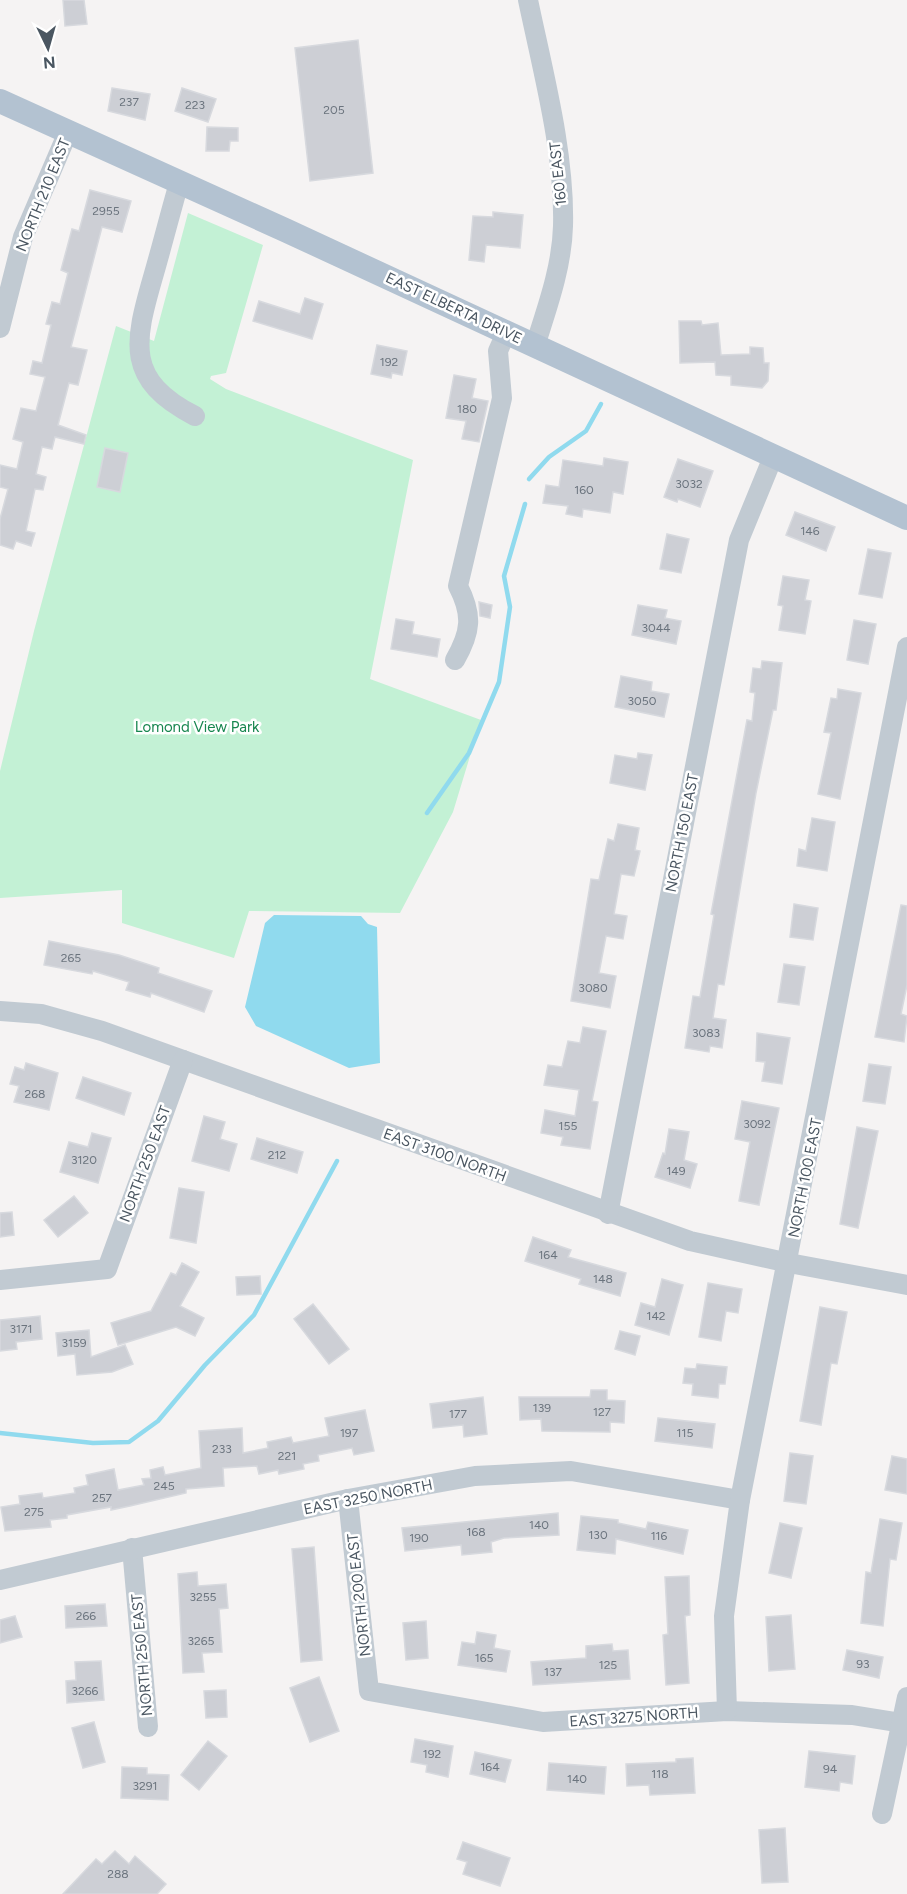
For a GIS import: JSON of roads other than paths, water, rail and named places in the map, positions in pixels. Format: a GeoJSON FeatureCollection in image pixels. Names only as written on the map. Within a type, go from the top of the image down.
{"type":"FeatureCollection","features":[{"type":"Feature","properties":{"kind":"main road","name":"EAST ELBERTA DRIVE"},"geometry":{"type":"LineString","coordinates":[[0,101],[907,518]]}},
{"type":"Feature","properties":{"kind":"street","name":"160 EAST"},"geometry":{"type":"LineString","coordinates":[[528,0],[561,175],[563,228],[555,281],[535,346]]}},
{"type":"Feature","properties":{"kind":"street","name":"NORTH 210 EAST"},"geometry":{"type":"LineString","coordinates":[[0,328],[23,237],[68,132]]}},
{"type":"Feature","properties":{"kind":"street"},"geometry":{"type":"LineString","coordinates":[[179,183],[139,325],[138,352],[149,380],[157,390],[174,405],[195,416]]}},
{"type":"Feature","properties":{"kind":"street"},"geometry":{"type":"LineString","coordinates":[[455,660],[464,645],[469,623],[468,605],[458,586],[502,399],[498,351],[506,333]]}},
{"type":"Feature","properties":{"kind":"street","name":"NORTH 150 EAST"},"geometry":{"type":"LineString","coordinates":[[608,1214],[739,540],[773,457]]}},
{"type":"Feature","properties":{"kind":"street","name":"NORTH 100 EAST"},"geometry":{"type":"LineString","coordinates":[[728,1711],[724,1616],[741,1500],[782,1286],[789,1263],[907,647]]}},
{"type":"Feature","properties":{"kind":"street","name":"EAST 3100 NORTH"},"geometry":{"type":"LineString","coordinates":[[0,1011],[59,1018],[183,1060],[608,1214],[690,1241],[789,1263],[901,1283]]}},
{"type":"Feature","properties":{"kind":"street","name":"NORTH 250 EAST"},"geometry":{"type":"LineString","coordinates":[[0,1280],[107,1269],[183,1060]]}},
{"type":"Feature","properties":{"kind":"street","name":"EAST 3250 NORTH"},"geometry":{"type":"LineString","coordinates":[[0,1580],[348,1499],[475,1476],[571,1471],[741,1500]]}},
{"type":"Feature","properties":{"kind":"street","name":"NORTH 200 EAST"},"geometry":{"type":"LineString","coordinates":[[348,1499],[369,1691]]}},
{"type":"Feature","properties":{"kind":"street","name":"NORTH 250 EAST"},"geometry":{"type":"LineString","coordinates":[[132,1548],[148,1727]]}},
{"type":"Feature","properties":{"kind":"street","name":"EAST 3275 NORTH"},"geometry":{"type":"LineString","coordinates":[[369,1691],[543,1722],[728,1711],[852,1715],[902,1723]]}},
{"type":"Feature","properties":{"kind":"street"},"geometry":{"type":"LineString","coordinates":[[882,1814],[907,1697]]}},
{"type":"Feature","properties":{"kind":"water"},"geometry":{"type":"Polygon","coordinates":[[[274,915],[361,916],[368,924],[377,927],[380,1063],[349,1068],[256,1026],[245,1007],[265,923],[274,915]]]}},
{"type":"Feature","properties":{"kind":"waterway"},"geometry":{"type":"LineString","coordinates":[[529,479],[549,457],[586,431],[601,404]]}},
{"type":"Feature","properties":{"kind":"waterway"},"geometry":{"type":"LineString","coordinates":[[427,813],[469,753],[499,682],[510,607],[504,576],[525,504]]}},
{"type":"Feature","properties":{"kind":"waterway"},"geometry":{"type":"LineString","coordinates":[[0,1433],[93,1443],[129,1442],[158,1421],[205,1365],[254,1315],[337,1161]]}},
{"type":"Feature","properties":{"kind":"park label","name":"Lomond View Park"},"geometry":{"type":"Point","coordinates":[197,727]}}]}
